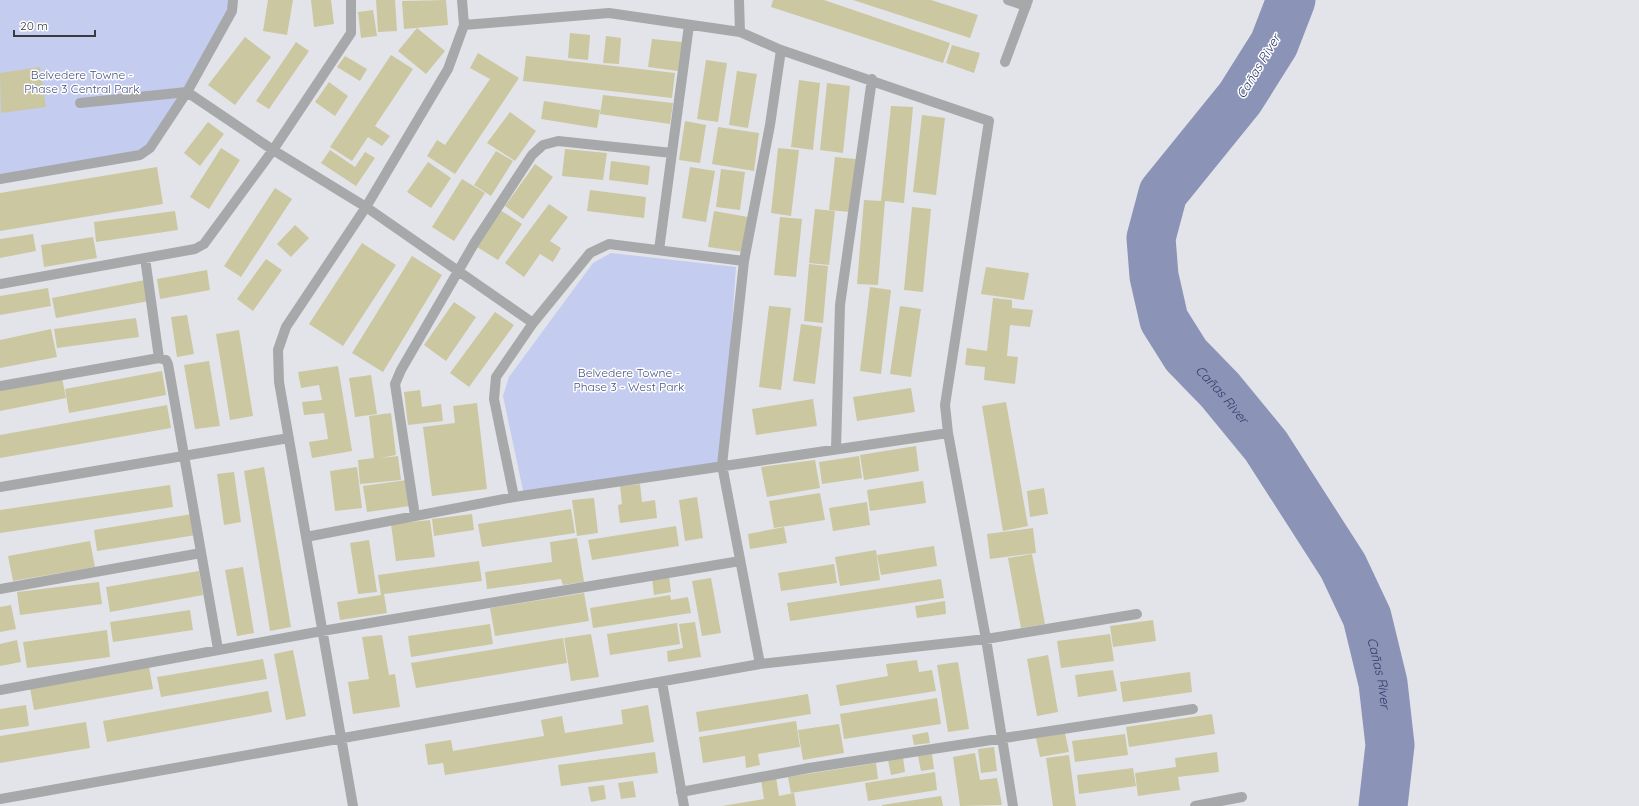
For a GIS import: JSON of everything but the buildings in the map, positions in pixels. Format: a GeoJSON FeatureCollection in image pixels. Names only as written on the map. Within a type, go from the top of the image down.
{"type":"FeatureCollection","features":[{"type":"Feature","properties":{"kind":"street"},"geometry":{"type":"LineString","coordinates":[[0,179],[140,155],[150,148],[187,92],[232,11],[233,0]]}},
{"type":"Feature","properties":{"kind":"street"},"geometry":{"type":"LineString","coordinates":[[0,284],[195,249],[204,244],[273,150],[351,33],[351,0]]}},
{"type":"Feature","properties":{"kind":"street"},"geometry":{"type":"LineString","coordinates":[[353,806],[279,382],[278,350],[286,327],[366,207],[448,69],[464,25],[462,0]]}},
{"type":"Feature","properties":{"kind":"street"},"geometry":{"type":"LineString","coordinates":[[740,0],[740,32]]}},
{"type":"Feature","properties":{"kind":"street"},"geometry":{"type":"LineString","coordinates":[[1005,62],[1027,3],[1008,0]]}},
{"type":"Feature","properties":{"kind":"street"},"geometry":{"type":"LineString","coordinates":[[464,25],[609,13],[740,32],[781,50],[872,79],[989,121],[945,405],[948,433],[986,639],[1000,738],[1013,806]]}},
{"type":"Feature","properties":{"kind":"street"},"geometry":{"type":"LineString","coordinates":[[659,250],[689,25]]}},
{"type":"Feature","properties":{"kind":"street"},"geometry":{"type":"LineString","coordinates":[[760,664],[722,465],[744,261],[770,125],[781,50]]}},
{"type":"Feature","properties":{"kind":"street"},"geometry":{"type":"LineString","coordinates":[[836,449],[840,305],[872,79]]}},
{"type":"Feature","properties":{"kind":"street"},"geometry":{"type":"LineString","coordinates":[[80,103],[187,92],[273,150],[366,207],[534,323]]}},
{"type":"Feature","properties":{"kind":"street"},"geometry":{"type":"LineString","coordinates":[[415,516],[396,384],[401,370],[475,242],[532,155],[543,145],[558,141],[672,153]]}},
{"type":"Feature","properties":{"kind":"street"},"geometry":{"type":"LineString","coordinates":[[514,497],[494,400],[496,377],[534,323],[590,253],[608,244],[744,261]]}},
{"type":"Feature","properties":{"kind":"street"},"geometry":{"type":"LineString","coordinates":[[145,258],[159,358]]}},
{"type":"Feature","properties":{"kind":"street"},"geometry":{"type":"LineString","coordinates":[[0,386],[159,358],[166,360],[168,364],[218,649]]}},
{"type":"Feature","properties":{"kind":"street"},"geometry":{"type":"LineString","coordinates":[[306,537],[514,497],[722,465],[948,433]]}},
{"type":"Feature","properties":{"kind":"street"},"geometry":{"type":"LineString","coordinates":[[0,487],[289,438]]}},
{"type":"Feature","properties":{"kind":"street"},"geometry":{"type":"LineString","coordinates":[[0,589],[201,553]]}},
{"type":"Feature","properties":{"kind":"street"},"geometry":{"type":"LineString","coordinates":[[0,690],[218,649],[740,561]]}},
{"type":"Feature","properties":{"kind":"street"},"geometry":{"type":"LineString","coordinates":[[0,799],[760,664],[986,639],[1137,614]]}},
{"type":"Feature","properties":{"kind":"street"},"geometry":{"type":"LineString","coordinates":[[662,682],[684,806]]}},
{"type":"Feature","properties":{"kind":"street"},"geometry":{"type":"LineString","coordinates":[[681,792],[809,768],[1193,709]]}},
{"type":"Feature","properties":{"kind":"street"},"geometry":{"type":"LineString","coordinates":[[1195,806],[1242,797]]}},
{"type":"Feature","properties":{"kind":"green space","name":"Belvedere Towne - Phase 3 Central Park"},"geometry":{"type":"Polygon","coordinates":[[[0,0],[233,0],[150,148],[0,179],[0,0]]]}},
{"type":"Feature","properties":{"kind":"green space","name":"Belvedere Towne - Phase 3 - West Park"},"geometry":{"type":"Polygon","coordinates":[[[611,253],[736,267],[722,465],[524,495],[503,396],[509,377],[593,263],[611,253]]]}},
{"type":"Feature","properties":{"kind":"waterway","name":"Cañas River"},"geometry":{"type":"LineString","coordinates":[[1291,0],[1274,44],[1240,98],[1163,193],[1151,238],[1154,276],[1164,320],[1186,355],[1220,390],[1266,446],[1343,566],[1367,617],[1383,683],[1390,745],[1383,806]]}}]}
